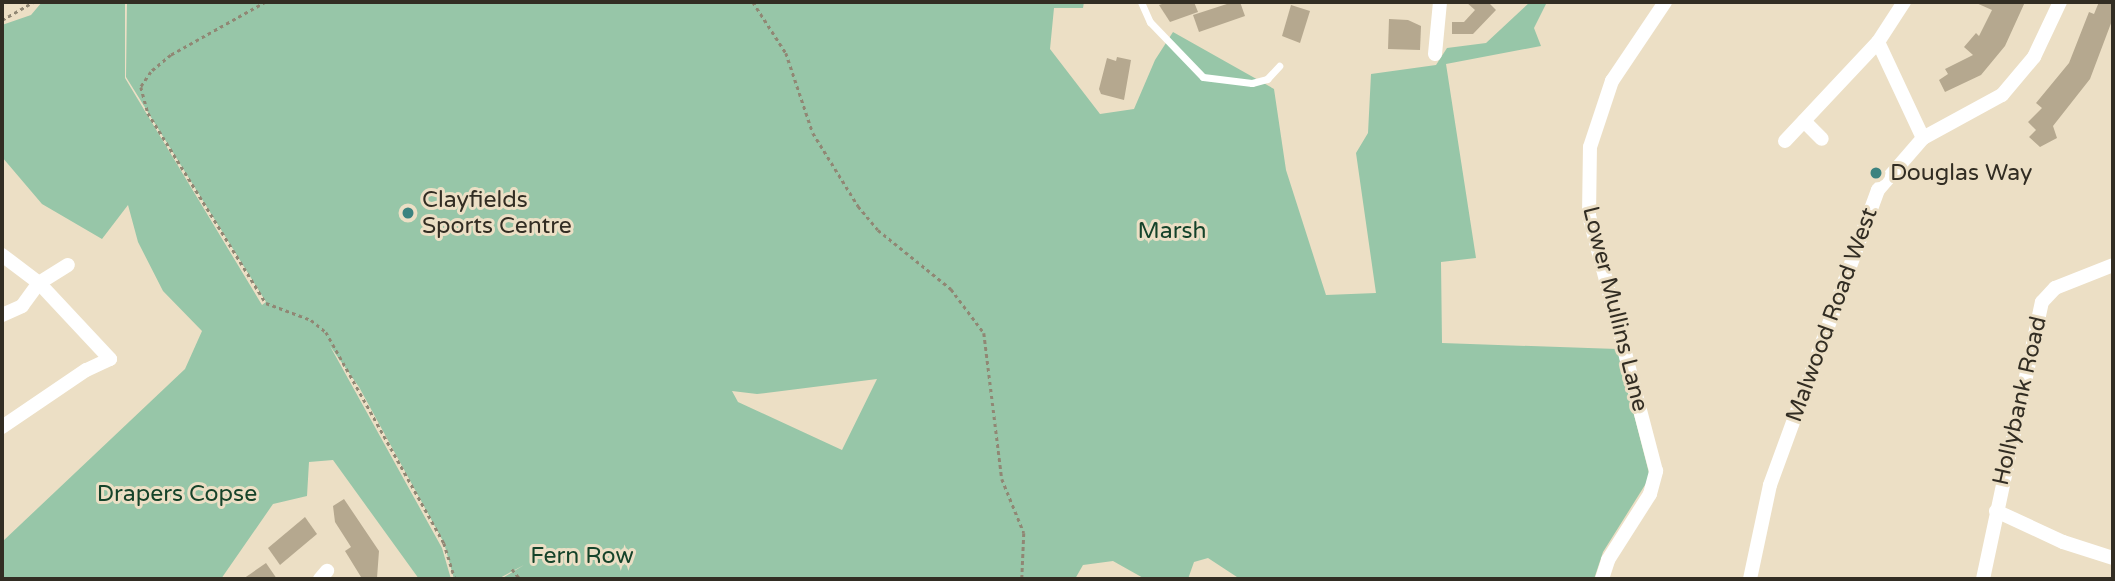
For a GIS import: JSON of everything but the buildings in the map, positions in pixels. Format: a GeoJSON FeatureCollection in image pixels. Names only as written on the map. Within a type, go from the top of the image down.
{"type":"FeatureCollection","features":[{"type":"Feature","properties":{"kind":"street"},"geometry":{"type":"LineString","coordinates":[[1436,54],[1440,2]]}},
{"type":"Feature","properties":{"kind":"street","name":"Lower Mullins Lane"},"geometry":{"type":"LineString","coordinates":[[1602,579],[1608,560],[1650,494],[1656,471],[1589,216],[1590,147],[1612,81],[1665,2]]}},
{"type":"Feature","properties":{"kind":"street"},"geometry":{"type":"LineString","coordinates":[[1785,141],[1878,42],[1904,2]]}},
{"type":"Feature","properties":{"kind":"street","name":"Malwood Road West"},"geometry":{"type":"LineString","coordinates":[[1750,579],[1766,495],[1871,206],[1885,178],[1923,138],[2002,95],[2034,57],[2060,2]]}},
{"type":"Feature","properties":{"kind":"street"},"geometry":{"type":"LineString","coordinates":[[1878,42],[1923,138]]}},
{"type":"Feature","properties":{"kind":"street"},"geometry":{"type":"LineString","coordinates":[[1804,121],[1822,139]]}},
{"type":"Feature","properties":{"kind":"street"},"geometry":{"type":"LineString","coordinates":[[2,255],[39,283],[110,359],[86,370],[2,427]]}},
{"type":"Feature","properties":{"kind":"street"},"geometry":{"type":"LineString","coordinates":[[2,315],[22,306],[39,283],[68,265]]}},
{"type":"Feature","properties":{"kind":"street","name":"Hollybank Road"},"geometry":{"type":"LineString","coordinates":[[1983,579],[2042,302],[2055,288],[2113,265]]}},
{"type":"Feature","properties":{"kind":"street"},"geometry":{"type":"LineString","coordinates":[[1996,511],[2063,542],[2113,558]]}},
{"type":"Feature","properties":{"kind":"lane"},"geometry":{"type":"LineString","coordinates":[[1141,2],[1150,22],[1203,78],[1252,83],[1268,79],[1279,66]]}},
{"type":"Feature","properties":{"kind":"path"},"geometry":{"type":"LineString","coordinates":[[2,20],[33,2]]}},
{"type":"Feature","properties":{"kind":"path"},"geometry":{"type":"LineString","coordinates":[[266,2],[171,55],[151,72],[141,87],[148,113],[266,303],[311,320],[326,332],[444,543],[454,579]]}},
{"type":"Feature","properties":{"kind":"path"},"geometry":{"type":"LineString","coordinates":[[753,2],[786,52],[813,134],[858,206],[878,230],[951,289],[984,333],[1002,479],[1024,533],[1023,579]]}},
{"type":"Feature","properties":{"kind":"path"},"geometry":{"type":"LineString","coordinates":[[512,569],[520,579]]}},
{"type":"Feature","properties":{"kind":"green space"},"geometry":{"type":"Polygon","coordinates":[[[42,2],[125,2],[125,78],[262,305],[266,302],[126,77],[127,2],[1084,2],[1083,8],[1054,8],[1050,49],[1100,114],[1134,109],[1155,60],[1173,32],[1274,89],[1286,170],[1326,295],[1376,293],[1356,153],[1368,133],[1371,74],[1436,65],[1447,48],[1486,43],[1530,2],[1547,2],[1534,28],[1541,46],[1446,64],[1476,258],[1441,262],[1442,343],[1617,349],[1650,477],[1603,552],[1594,579],[1240,579],[1208,558],[1194,562],[1188,579],[1145,579],[1113,561],[1083,565],[1075,579],[501,579],[524,565],[498,579],[454,579],[444,543],[359,387],[330,346],[442,548],[451,579],[419,579],[333,460],[309,462],[307,496],[273,504],[221,579],[2,579],[2,542],[185,369],[202,331],[163,291],[138,242],[128,205],[102,239],[42,204],[2,157],[2,25],[31,15],[42,2]],[[877,379],[757,394],[732,391],[738,402],[842,450],[877,379]]]}},
{"type":"Feature","properties":{"kind":"place","name":"Douglas Way"},"geometry":{"type":"Point","coordinates":[1876,173]}},
{"type":"Feature","properties":{"kind":"place","name":"Clayfields Sports Centre"},"geometry":{"type":"Point","coordinates":[408,213]}},
{"type":"Feature","properties":{"kind":"park label","name":"Marsh"},"geometry":{"type":"Point","coordinates":[1172,231]}},
{"type":"Feature","properties":{"kind":"park label","name":"Drapers Copse"},"geometry":{"type":"Point","coordinates":[177,494]}},
{"type":"Feature","properties":{"kind":"park label","name":"Fern Row"},"geometry":{"type":"Point","coordinates":[582,556]}}]}
